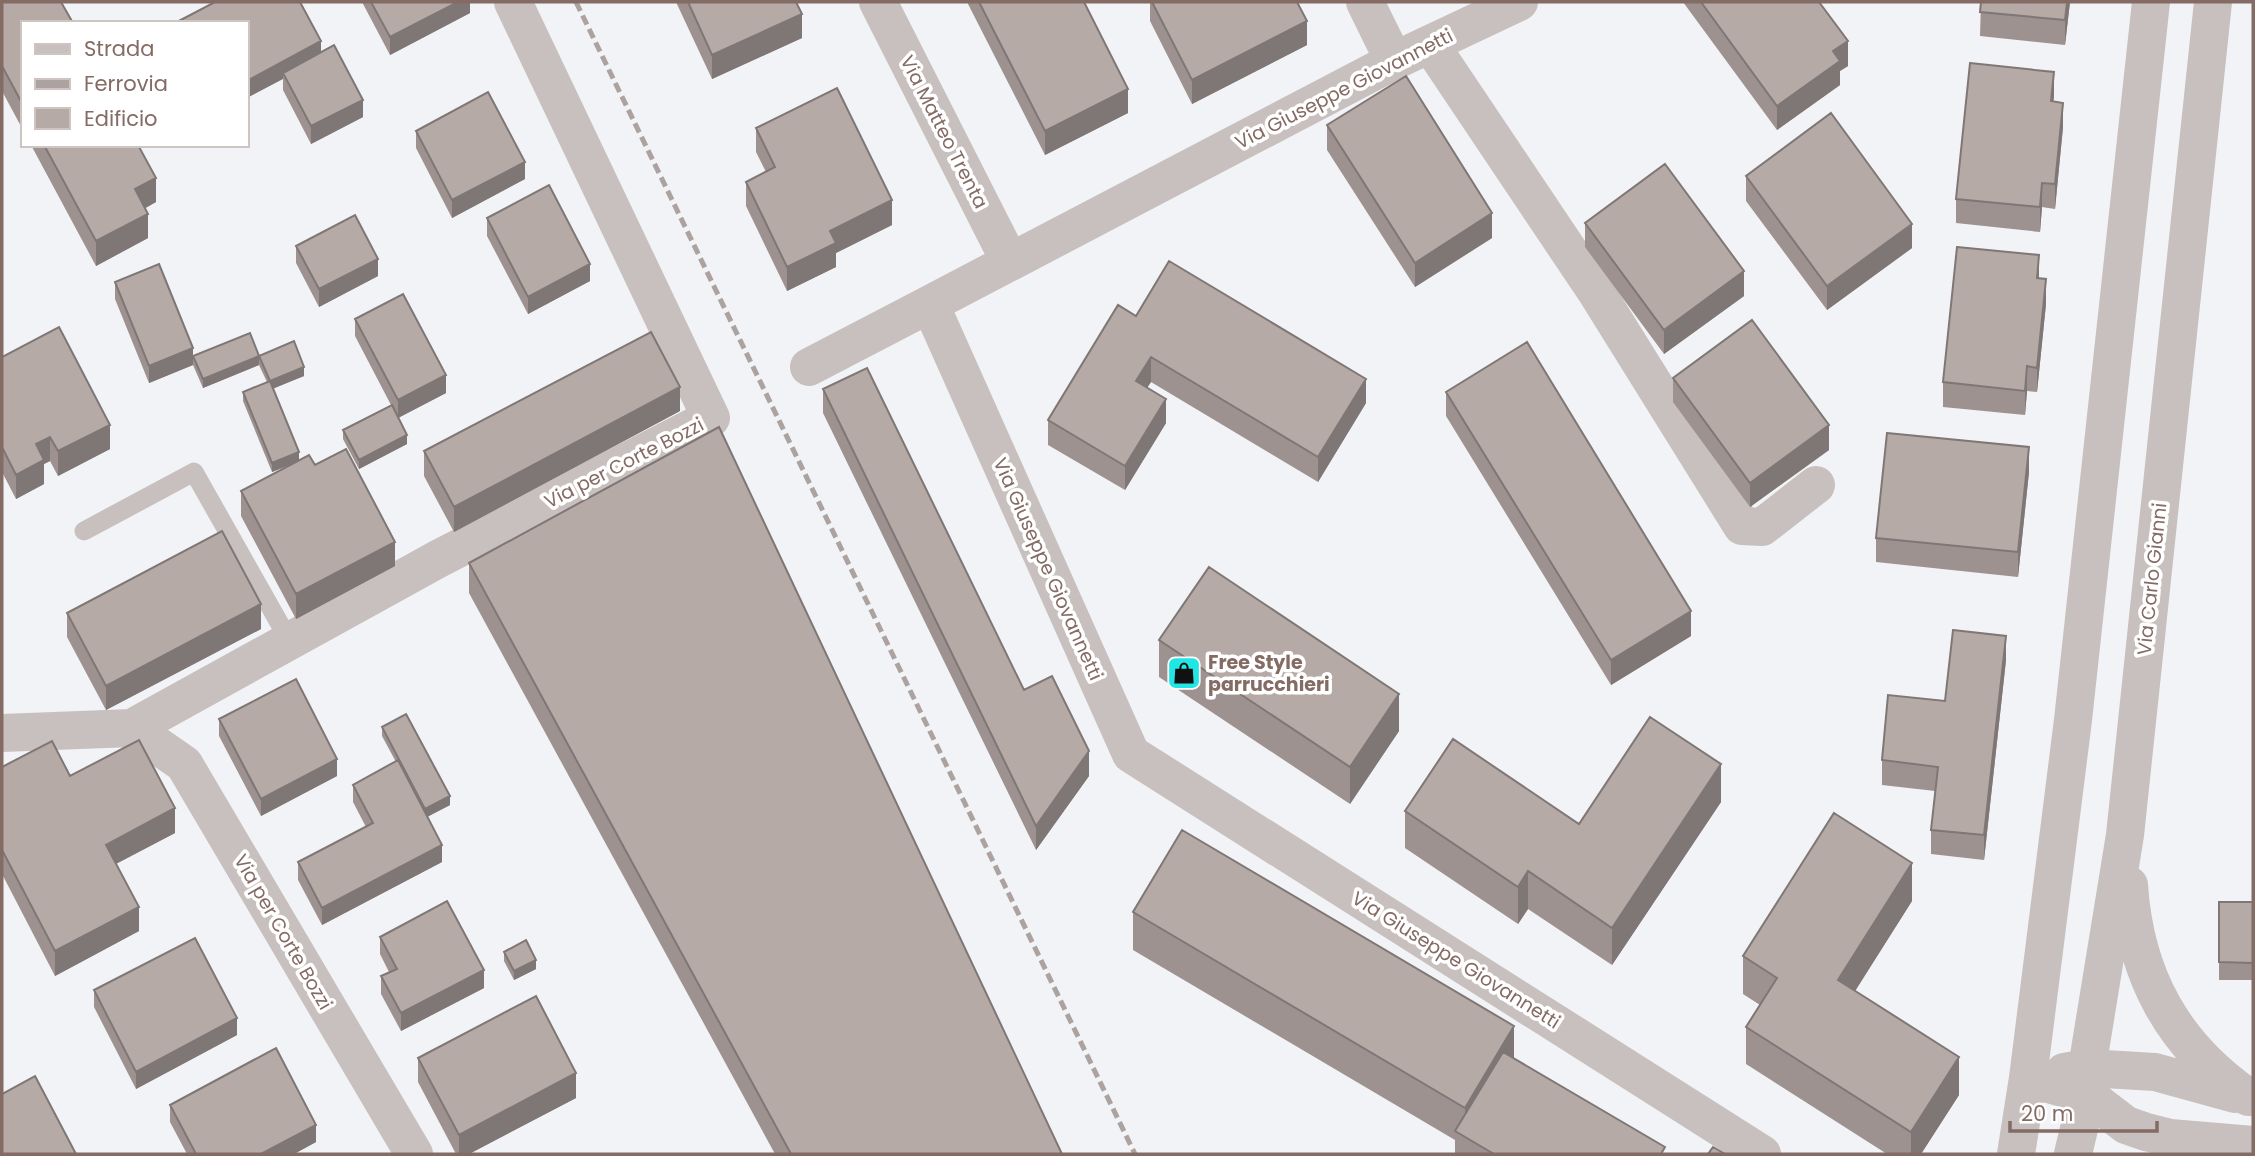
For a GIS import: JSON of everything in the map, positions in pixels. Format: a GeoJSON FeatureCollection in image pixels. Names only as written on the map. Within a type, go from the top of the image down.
{"type":"FeatureCollection","features":[{"type":"Feature","properties":{"kind":"street","name":"Via per Corte Bozzi"},"geometry":{"type":"LineString","coordinates":[[2,733],[132,728],[438,559],[711,418],[513,2]]}},
{"type":"Feature","properties":{"kind":"street","name":"Via Matteo Trenta"},"geometry":{"type":"LineString","coordinates":[[878,2],[1010,262]]}},
{"type":"Feature","properties":{"kind":"street"},"geometry":{"type":"LineString","coordinates":[[1365,2],[1394,61]]}},
{"type":"Feature","properties":{"kind":"street","name":"Via Giuseppe Giovannetti"},"geometry":{"type":"LineString","coordinates":[[1519,2],[1394,61],[930,304],[1130,754],[1762,1154]]}},
{"type":"Feature","properties":{"kind":"street"},"geometry":{"type":"LineString","coordinates":[[2015,1154],[2028,1079],[2073,720],[2151,2]]}},
{"type":"Feature","properties":{"kind":"street","name":"Via Carlo Gianni"},"geometry":{"type":"LineString","coordinates":[[2073,1154],[2087,1082],[2125,835],[2213,2]]}},
{"type":"Feature","properties":{"kind":"street"},"geometry":{"type":"LineString","coordinates":[[1430,44],[1597,293],[1742,526],[1762,527],[1815,485]]}},
{"type":"Feature","properties":{"kind":"street"},"geometry":{"type":"LineString","coordinates":[[809,367],[930,304]]}},
{"type":"Feature","properties":{"kind":"street","name":"Via per Corte Bozzi"},"geometry":{"type":"LineString","coordinates":[[132,728],[184,764],[414,1154]]}},
{"type":"Feature","properties":{"kind":"street"},"geometry":{"type":"LineString","coordinates":[[2125,835],[2134,928],[2149,978],[2181,1035],[2220,1077],[2251,1099]]}},
{"type":"Feature","properties":{"kind":"street"},"geometry":{"type":"LineString","coordinates":[[2028,1079],[2087,1082],[2155,1072],[2251,1099]]}},
{"type":"Feature","properties":{"kind":"street"},"geometry":{"type":"LineString","coordinates":[[2087,1082],[2126,1125],[2170,1138],[2253,1145]]}},
{"type":"Feature","properties":{"kind":"lane"},"geometry":{"type":"LineString","coordinates":[[84,531],[194,472],[290,642]]}},
{"type":"Feature","properties":{"kind":"building"},"geometry":{"type":"Polygon","coordinates":[[[2,2],[61,2],[72,21],[21,21],[21,101],[2,66],[2,2]]]}},
{"type":"Feature","properties":{"kind":"building"},"geometry":{"type":"Polygon","coordinates":[[[215,2],[300,2],[321,41],[248,80],[248,21],[179,21],[215,2]]]}},
{"type":"Feature","properties":{"kind":"building"},"geometry":{"type":"Polygon","coordinates":[[[371,2],[458,2],[390,37],[371,2]]]}},
{"type":"Feature","properties":{"kind":"building"},"geometry":{"type":"Polygon","coordinates":[[[688,2],[796,2],[802,14],[712,55],[688,2]]]}},
{"type":"Feature","properties":{"kind":"building"},"geometry":{"type":"Polygon","coordinates":[[[979,2],[1084,2],[1128,89],[1045,131],[979,2]]]}},
{"type":"Feature","properties":{"kind":"building"},"geometry":{"type":"Polygon","coordinates":[[[1152,2],[1297,2],[1307,21],[1192,80],[1152,2]]]}},
{"type":"Feature","properties":{"kind":"building"},"geometry":{"type":"Polygon","coordinates":[[[1701,2],[1819,2],[1848,41],[1833,51],[1840,61],[1777,106],[1701,2]]]}},
{"type":"Feature","properties":{"kind":"building"},"geometry":{"type":"Polygon","coordinates":[[[1981,2],[2067,2],[2065,20],[1980,12],[1981,2]]]}},
{"type":"Feature","properties":{"kind":"building"},"geometry":{"type":"Polygon","coordinates":[[[334,45],[363,100],[311,126],[283,73],[334,45]]]}},
{"type":"Feature","properties":{"kind":"building"},"geometry":{"type":"Polygon","coordinates":[[[1970,63],[2054,72],[2051,101],[2063,103],[2055,184],[2042,183],[2040,207],[1956,199],[1970,63]]]}},
{"type":"Feature","properties":{"kind":"building"},"geometry":{"type":"Polygon","coordinates":[[[1406,76],[1492,213],[1415,263],[1327,125],[1406,76]]]}},
{"type":"Feature","properties":{"kind":"building"},"geometry":{"type":"Polygon","coordinates":[[[837,88],[892,200],[830,231],[836,243],[787,267],[746,182],[775,167],[756,128],[837,88]]]}},
{"type":"Feature","properties":{"kind":"building"},"geometry":{"type":"Polygon","coordinates":[[[488,92],[525,162],[452,200],[416,131],[488,92]]]}},
{"type":"Feature","properties":{"kind":"building"},"geometry":{"type":"Polygon","coordinates":[[[1831,113],[1912,224],[1827,286],[1746,176],[1831,113]]]}},
{"type":"Feature","properties":{"kind":"building"},"geometry":{"type":"Polygon","coordinates":[[[45,147],[139,147],[156,178],[135,189],[148,214],[96,241],[45,147]]]}},
{"type":"Feature","properties":{"kind":"building"},"geometry":{"type":"Polygon","coordinates":[[[1665,164],[1744,271],[1664,330],[1585,223],[1665,164]]]}},
{"type":"Feature","properties":{"kind":"building"},"geometry":{"type":"Polygon","coordinates":[[[549,185],[590,264],[528,297],[487,218],[549,185]]]}},
{"type":"Feature","properties":{"kind":"building"},"geometry":{"type":"Polygon","coordinates":[[[355,215],[378,259],[319,289],[296,246],[355,215]]]}},
{"type":"Feature","properties":{"kind":"building"},"geometry":{"type":"Polygon","coordinates":[[[1957,247],[2039,255],[2037,278],[2046,279],[2037,368],[2027,366],[2025,391],[1943,382],[1957,247]]]}},
{"type":"Feature","properties":{"kind":"building"},"geometry":{"type":"Polygon","coordinates":[[[1169,261],[1366,379],[1318,457],[1151,357],[1136,381],[1166,399],[1125,466],[1048,420],[1118,305],[1136,316],[1169,261]]]}},
{"type":"Feature","properties":{"kind":"building"},"geometry":{"type":"Polygon","coordinates":[[[159,264],[193,348],[149,366],[115,282],[159,264]]]}},
{"type":"Feature","properties":{"kind":"building"},"geometry":{"type":"Polygon","coordinates":[[[403,294],[446,375],[398,400],[355,319],[403,294]]]}},
{"type":"Feature","properties":{"kind":"building"},"geometry":{"type":"Polygon","coordinates":[[[1752,320],[1829,425],[1750,483],[1673,378],[1752,320]]]}},
{"type":"Feature","properties":{"kind":"building"},"geometry":{"type":"Polygon","coordinates":[[[59,327],[110,425],[58,451],[50,437],[36,444],[44,460],[16,475],[2,447],[2,357],[59,327]]]}},
{"type":"Feature","properties":{"kind":"building"},"geometry":{"type":"Polygon","coordinates":[[[651,332],[680,387],[454,507],[424,451],[651,332]]]}},
{"type":"Feature","properties":{"kind":"building"},"geometry":{"type":"Polygon","coordinates":[[[250,333],[259,356],[203,379],[193,356],[250,333]]]}},
{"type":"Feature","properties":{"kind":"building"},"geometry":{"type":"Polygon","coordinates":[[[294,341],[304,367],[270,381],[259,356],[294,341]]]}},
{"type":"Feature","properties":{"kind":"building"},"geometry":{"type":"Polygon","coordinates":[[[1527,342],[1691,611],[1611,660],[1446,392],[1527,342]]]}},
{"type":"Feature","properties":{"kind":"building"},"geometry":{"type":"Polygon","coordinates":[[[867,368],[1024,690],[1052,676],[1089,751],[1036,826],[823,389],[867,368]]]}},
{"type":"Feature","properties":{"kind":"building"},"geometry":{"type":"Polygon","coordinates":[[[270,381],[299,452],[272,463],[243,392],[270,381]]]}},
{"type":"Feature","properties":{"kind":"building"},"geometry":{"type":"Polygon","coordinates":[[[392,405],[407,435],[359,460],[343,430],[392,405]]]}},
{"type":"Feature","properties":{"kind":"building"},"geometry":{"type":"Polygon","coordinates":[[[719,427],[1062,1154],[791,1154],[469,563],[719,427]]]}},
{"type":"Feature","properties":{"kind":"building"},"geometry":{"type":"Polygon","coordinates":[[[1887,433],[2029,447],[2018,552],[1876,538],[1887,433]]]}},
{"type":"Feature","properties":{"kind":"building"},"geometry":{"type":"Polygon","coordinates":[[[346,449],[395,542],[296,594],[241,491],[309,455],[315,465],[346,449]]]}},
{"type":"Feature","properties":{"kind":"building"},"geometry":{"type":"Polygon","coordinates":[[[222,531],[261,604],[106,686],[67,613],[222,531]]]}},
{"type":"Feature","properties":{"kind":"building"},"geometry":{"type":"Polygon","coordinates":[[[1209,567],[1399,694],[1350,767],[1159,640],[1209,567]]]}},
{"type":"Feature","properties":{"kind":"building"},"geometry":{"type":"Polygon","coordinates":[[[1953,630],[2006,636],[1984,835],[1931,830],[1938,767],[1882,760],[1888,695],[1945,701],[1953,630]]]}},
{"type":"Feature","properties":{"kind":"building"},"geometry":{"type":"Polygon","coordinates":[[[296,679],[337,759],[261,799],[219,719],[296,679]]]}},
{"type":"Feature","properties":{"kind":"building"},"geometry":{"type":"Polygon","coordinates":[[[406,714],[450,796],[425,809],[382,727],[406,714]]]}},
{"type":"Feature","properties":{"kind":"building"},"geometry":{"type":"Polygon","coordinates":[[[1650,717],[1721,764],[1612,928],[1528,871],[1518,887],[1405,811],[1453,739],[1579,824],[1650,717]]]}},
{"type":"Feature","properties":{"kind":"building"},"geometry":{"type":"Polygon","coordinates":[[[139,740],[175,808],[106,845],[139,907],[55,951],[2,850],[2,767],[52,741],[70,776],[139,740]]]}},
{"type":"Feature","properties":{"kind":"building"},"geometry":{"type":"Polygon","coordinates":[[[398,760],[442,845],[322,908],[298,862],[373,823],[353,785],[398,760]]]}},
{"type":"Feature","properties":{"kind":"building"},"geometry":{"type":"Polygon","coordinates":[[[1834,813],[1912,863],[1838,980],[1959,1057],[1911,1132],[1746,1027],[1777,978],[1743,956],[1834,813]]]}},
{"type":"Feature","properties":{"kind":"building"},"geometry":{"type":"Polygon","coordinates":[[[1182,830],[1514,1026],[1465,1108],[1133,912],[1182,830]]]}},
{"type":"Feature","properties":{"kind":"building"},"geometry":{"type":"Polygon","coordinates":[[[447,901],[484,970],[401,1013],[381,976],[397,969],[380,937],[447,901]]]}},
{"type":"Feature","properties":{"kind":"building"},"geometry":{"type":"Polygon","coordinates":[[[2219,902],[2253,902],[2253,963],[2219,962],[2219,902]]]}},
{"type":"Feature","properties":{"kind":"building"},"geometry":{"type":"Polygon","coordinates":[[[195,938],[237,1018],[136,1072],[94,990],[195,938]]]}},
{"type":"Feature","properties":{"kind":"building"},"geometry":{"type":"Polygon","coordinates":[[[526,940],[536,960],[514,971],[504,952],[526,940]]]}},
{"type":"Feature","properties":{"kind":"building"},"geometry":{"type":"Polygon","coordinates":[[[536,996],[576,1073],[459,1135],[418,1058],[536,996]]]}},
{"type":"Feature","properties":{"kind":"building"},"geometry":{"type":"Polygon","coordinates":[[[276,1048],[316,1125],[261,1154],[196,1154],[170,1105],[276,1048]]]}},
{"type":"Feature","properties":{"kind":"building"},"geometry":{"type":"Polygon","coordinates":[[[1503,1052],[1665,1147],[1661,1154],[1494,1154],[1455,1131],[1503,1052]]]}},
{"type":"Feature","properties":{"kind":"building"},"geometry":{"type":"Polygon","coordinates":[[[35,1076],[76,1154],[2,1154],[2,1094],[35,1076]]]}},
{"type":"Feature","properties":{"kind":"building"},"geometry":{"type":"Polygon","coordinates":[[[1713,1147],[1725,1154],[1708,1154],[1713,1147]]]}},
{"type":"Feature","properties":{"kind":"railway"},"geometry":{"type":"LineString","coordinates":[[576,2],[1135,1154]]}},
{"type":"Feature","properties":{"kind":"place","name":"Free Style parrucchieri"},"geometry":{"type":"Point","coordinates":[1184,673]}}]}
